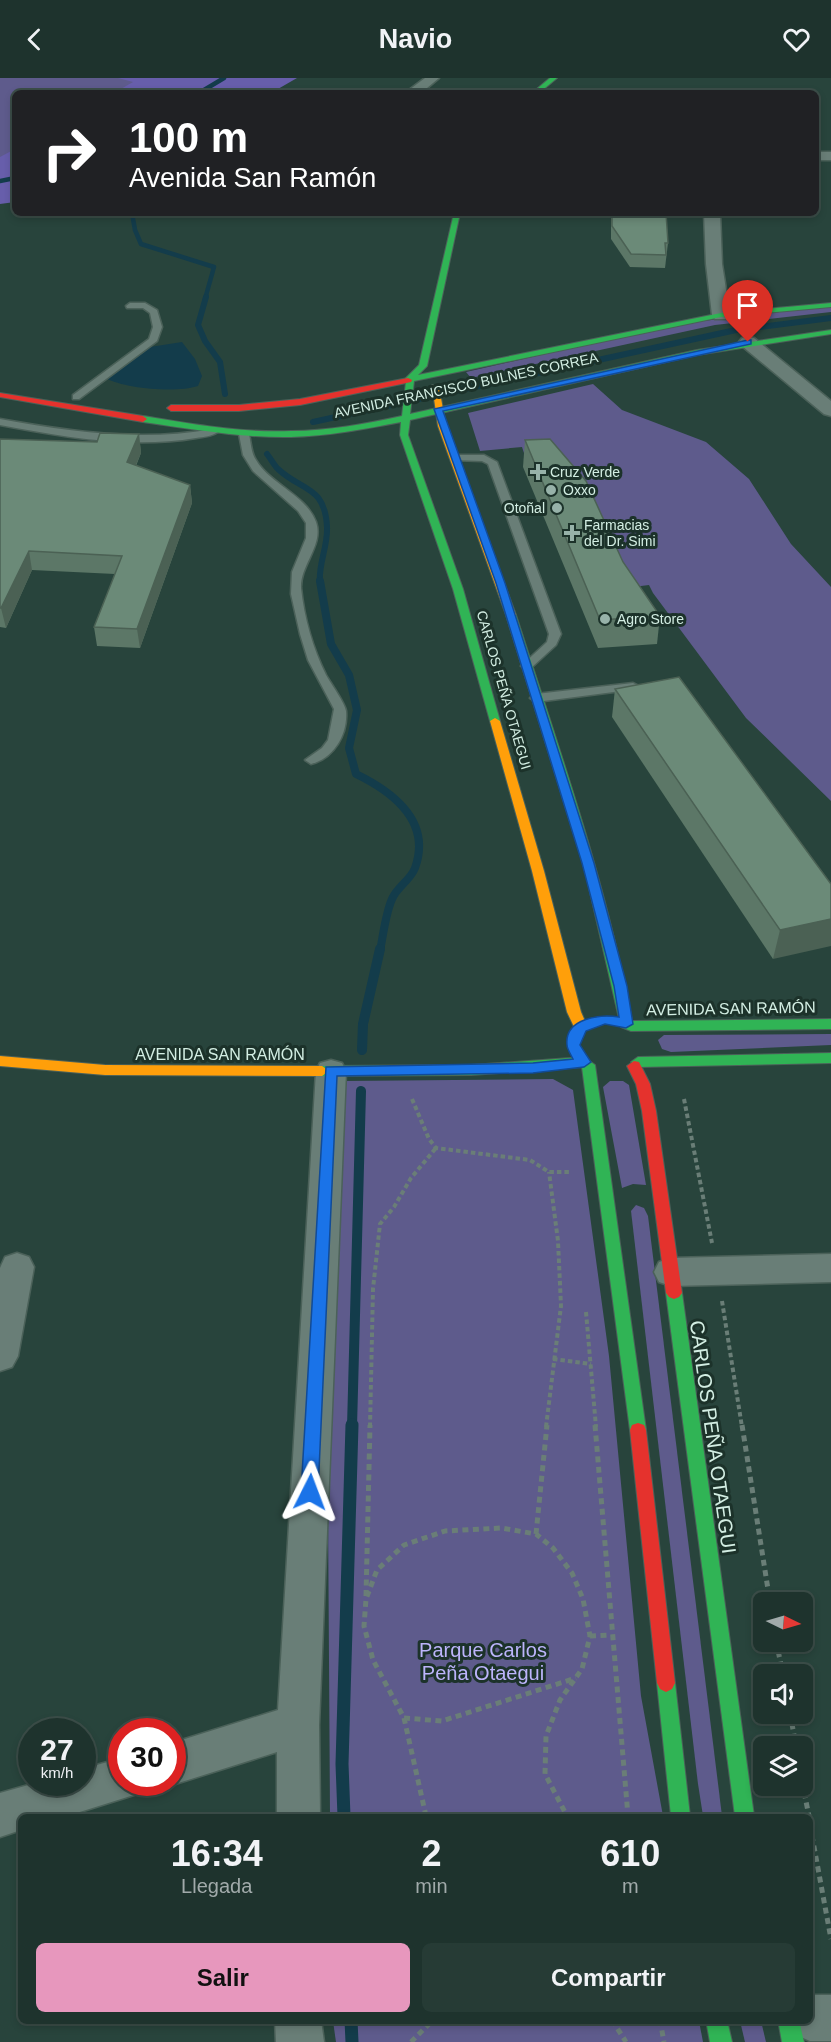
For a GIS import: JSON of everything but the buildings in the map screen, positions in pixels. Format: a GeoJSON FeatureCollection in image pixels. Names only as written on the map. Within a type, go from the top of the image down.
{"type":"FeatureCollection","features":[{"type":"Feature","properties":{"kind":"street"},"geometry":{"type":"LineString","coordinates":[[416,90],[433,78]]}},
{"type":"Feature","properties":{"kind":"street"},"geometry":{"type":"LineString","coordinates":[[539,90],[554,78]]}},
{"type":"Feature","properties":{"kind":"street","name":"CARLOS PEÑA OTAEGUI"},"geometry":{"type":"LineString","coordinates":[[457,216],[430,375],[437,406],[501,583],[588,863],[620,986],[624,1023]]}},
{"type":"Feature","properties":{"kind":"street"},"geometry":{"type":"LineString","coordinates":[[712,216],[714,264],[721,315]]}},
{"type":"Feature","properties":{"kind":"street","name":"AVENIDA FRANCISCO BULNES CORREA"},"geometry":{"type":"LineString","coordinates":[[430,375],[721,315],[831,305]]}},
{"type":"Feature","properties":{"kind":"street","name":"AVENIDA FRANCISCO BULNES CORREA"},"geometry":{"type":"LineString","coordinates":[[0,395],[213,432],[244,434],[326,432],[437,406],[748,342],[831,332]]}},
{"type":"Feature","properties":{"kind":"street"},"geometry":{"type":"LineString","coordinates":[[748,342],[831,410]]}},
{"type":"Feature","properties":{"kind":"street"},"geometry":{"type":"LineString","coordinates":[[409,383],[430,375]]}},
{"type":"Feature","properties":{"kind":"street","name":"CARLOS PEÑA OTAEGUI"},"geometry":{"type":"LineString","coordinates":[[409,383],[404,435],[458,589],[538,871],[585,1048],[631,1370],[681,1814]]}},
{"type":"Feature","properties":{"kind":"street","name":"AVENIDA FRANCISCO BULNES CORREA"},"geometry":{"type":"LineString","coordinates":[[0,384],[152,407],[239,408],[330,397],[409,383]]}},
{"type":"Feature","properties":{"kind":"street"},"geometry":{"type":"LineString","coordinates":[[458,589],[482,591],[501,583]]}},
{"type":"Feature","properties":{"kind":"street"},"geometry":{"type":"LineString","coordinates":[[465,614],[484,606],[508,610]]}},
{"type":"Feature","properties":{"kind":"street"},"geometry":{"type":"LineString","coordinates":[[624,1023],[644,1044],[631,1066]]}},
{"type":"Feature","properties":{"kind":"street","name":"AVENIDA SAN RAMÓN"},"geometry":{"type":"LineString","coordinates":[[624,1023],[831,1024]]}},
{"type":"Feature","properties":{"kind":"street","name":"AVENIDA SAN RAMÓN"},"geometry":{"type":"LineString","coordinates":[[0,1061],[80,1069],[154,1072],[533,1068],[585,1048]]}},
{"type":"Feature","properties":{"kind":"street"},"geometry":{"type":"LineString","coordinates":[[631,1066],[831,1059]]}},
{"type":"Feature","properties":{"kind":"street","name":"CARLOS PEÑA OTAEGUI"},"geometry":{"type":"LineString","coordinates":[[631,1066],[643,1084],[649,1111],[745,1814]]}},
{"type":"Feature","properties":{"kind":"street"},"geometry":{"type":"LineString","coordinates":[[298,1814],[298,1725],[331,1071]]}},
{"type":"Feature","properties":{"kind":"street"},"geometry":{"type":"LineString","coordinates":[[642,1195],[651,1197],[662,1207]]}},
{"type":"Feature","properties":{"kind":"street"},"geometry":{"type":"LineString","coordinates":[[610,1213],[618,1200]]}},
{"type":"Feature","properties":{"kind":"street"},"geometry":{"type":"LineString","coordinates":[[0,1356],[17,1267]]}},
{"type":"Feature","properties":{"kind":"street"},"geometry":{"type":"LineString","coordinates":[[671,1272],[831,1268]]}},
{"type":"Feature","properties":{"kind":"street"},"geometry":{"type":"LineString","coordinates":[[186,1760],[298,1725]]}},
{"type":"Feature","properties":{"kind":"street"},"geometry":{"type":"LineString","coordinates":[[0,1815],[108,1783]]}},
{"type":"Feature","properties":{"kind":"street"},"geometry":{"type":"LineString","coordinates":[[813,2018],[831,2018]]}},
{"type":"Feature","properties":{"kind":"street"},"geometry":{"type":"LineString","coordinates":[[298,2024],[300,2042]]}},
{"type":"Feature","properties":{"kind":"street"},"geometry":{"type":"LineString","coordinates":[[717,2024],[721,2042]]}},
{"type":"Feature","properties":{"kind":"street"},"geometry":{"type":"LineString","coordinates":[[789,2024],[794,2042]]}},
{"type":"Feature","properties":{"kind":"lane"},"geometry":{"type":"LineString","coordinates":[[76,397],[153,341],[159,332],[159,324],[152,309],[144,306],[130,306]]}},
{"type":"Feature","properties":{"kind":"lane"},"geometry":{"type":"LineString","coordinates":[[0,422],[63,434],[104,438],[158,440],[186,438],[213,432]]}},
{"type":"Feature","properties":{"kind":"lane"},"geometry":{"type":"LineString","coordinates":[[244,434],[250,460],[270,483],[307,514],[311,522],[313,536],[296,580],[296,591],[306,641],[325,687],[340,709],[337,734],[327,753],[311,760]]}},
{"type":"Feature","properties":{"kind":"lane"},"geometry":{"type":"LineString","coordinates":[[456,458],[484,458],[492,462],[555,634],[552,643],[526,666]]}},
{"type":"Feature","properties":{"kind":"lane"},"geometry":{"type":"LineString","coordinates":[[536,698],[645,686]]}},
{"type":"Feature","properties":{"kind":"path"},"geometry":{"type":"LineString","coordinates":[[383,1070],[397,1096],[414,1100],[429,1140],[436,1148],[530,1160],[549,1172],[570,1172]]}},
{"type":"Feature","properties":{"kind":"path"},"geometry":{"type":"LineString","coordinates":[[684,1099],[717,1270],[768,1592]]}},
{"type":"Feature","properties":{"kind":"path"},"geometry":{"type":"LineString","coordinates":[[426,1814],[404,1718],[373,1660],[364,1626],[373,1289],[380,1224],[394,1207],[411,1178],[436,1148]]}},
{"type":"Feature","properties":{"kind":"path"},"geometry":{"type":"LineString","coordinates":[[569,1161],[572,1183]]}},
{"type":"Feature","properties":{"kind":"path"},"geometry":{"type":"LineString","coordinates":[[536,1534],[553,1359],[561,1306],[558,1241],[549,1172]]}},
{"type":"Feature","properties":{"kind":"path"},"geometry":{"type":"LineString","coordinates":[[585,1306],[628,1814]]}},
{"type":"Feature","properties":{"kind":"path"},"geometry":{"type":"LineString","coordinates":[[553,1359],[591,1364]]}},
{"type":"Feature","properties":{"kind":"path"},"geometry":{"type":"LineString","coordinates":[[366,1599],[377,1570],[404,1545],[445,1531],[501,1528],[536,1534],[553,1548],[572,1573],[583,1599],[590,1636],[582,1670],[560,1700],[546,1736],[545,1774],[566,1814]]}},
{"type":"Feature","properties":{"kind":"path"},"geometry":{"type":"LineString","coordinates":[[590,1636],[611,1635]]}},
{"type":"Feature","properties":{"kind":"path"},"geometry":{"type":"LineString","coordinates":[[404,1718],[442,1721],[576,1678]]}},
{"type":"Feature","properties":{"kind":"path"},"geometry":{"type":"LineString","coordinates":[[805,1796],[809,1814]]}},
{"type":"Feature","properties":{"kind":"path"},"geometry":{"type":"LineString","coordinates":[[813,1841],[831,1939]]}},
{"type":"Feature","properties":{"kind":"path"},"geometry":{"type":"LineString","coordinates":[[411,2042],[429,2024]]}},
{"type":"Feature","properties":{"kind":"path"},"geometry":{"type":"LineString","coordinates":[[615,2024],[626,2042]]}},
{"type":"Feature","properties":{"kind":"path"},"geometry":{"type":"LineString","coordinates":[[661,2024],[664,2042]]}},
{"type":"Feature","properties":{"kind":"green space"},"geometry":{"type":"Polygon","coordinates":[[[0,78],[185,78],[163,90],[12,90],[12,160],[0,163],[0,78]]]}},
{"type":"Feature","properties":{"kind":"green space"},"geometry":{"type":"Polygon","coordinates":[[[831,306],[831,312],[715,325],[471,378],[466,372],[677,324],[831,306]]]}},
{"type":"Feature","properties":{"kind":"green space"},"geometry":{"type":"Polygon","coordinates":[[[593,384],[622,410],[706,442],[749,479],[791,544],[831,587],[831,801],[746,718],[649,585],[625,588],[527,462],[522,447],[480,451],[468,413],[593,384]]]}},
{"type":"Feature","properties":{"kind":"green space"},"geometry":{"type":"Polygon","coordinates":[[[831,1034],[831,1045],[671,1052],[662,1049],[658,1040],[664,1035],[831,1034]]]}},
{"type":"Feature","properties":{"kind":"green space","name":"Parque Carlos Peña Otaegui"},"geometry":{"type":"Polygon","coordinates":[[[553,1079],[573,1090],[609,1356],[641,1696],[663,1814],[330,1814],[328,1506],[343,1081],[553,1079]]]}},
{"type":"Feature","properties":{"kind":"green space"},"geometry":{"type":"Polygon","coordinates":[[[610,1081],[623,1081],[629,1085],[646,1185],[633,1184],[622,1188],[603,1087],[610,1081]]]}},
{"type":"Feature","properties":{"kind":"green space"},"geometry":{"type":"Polygon","coordinates":[[[636,1205],[644,1208],[648,1216],[722,1814],[703,1814],[698,1784],[631,1211],[636,1205]]]}},
{"type":"Feature","properties":{"kind":"green space"},"geometry":{"type":"Polygon","coordinates":[[[333,2024],[700,2024],[703,2042],[336,2042],[333,2024]]]}},
{"type":"Feature","properties":{"kind":"green space"},"geometry":{"type":"Polygon","coordinates":[[[741,2024],[762,2024],[766,2042],[745,2042],[741,2024]]]}},
{"type":"Feature","properties":{"kind":"shaded area"},"geometry":{"type":"Polygon","coordinates":[[[118,78],[297,78],[276,90],[119,90],[133,82],[118,78]]]}},
{"type":"Feature","properties":{"kind":"shaded area"},"geometry":{"type":"Polygon","coordinates":[[[12,151],[12,202],[0,204],[0,157],[12,151]]]}},
{"type":"Feature","properties":{"kind":"water"},"geometry":{"type":"Polygon","coordinates":[[[182,342],[195,359],[202,376],[198,386],[151,389],[125,385],[105,378],[150,347],[182,342]]]}},
{"type":"Feature","properties":{"kind":"waterway"},"geometry":{"type":"LineString","coordinates":[[204,90],[224,78]]}},
{"type":"Feature","properties":{"kind":"waterway"},"geometry":{"type":"LineString","coordinates":[[0,181],[12,179]]}},
{"type":"Feature","properties":{"kind":"waterway"},"geometry":{"type":"LineString","coordinates":[[133,216],[141,244],[214,267],[205,299]]}},
{"type":"Feature","properties":{"kind":"waterway"},"geometry":{"type":"LineString","coordinates":[[206,297],[198,325],[205,341],[220,362],[225,394]]}},
{"type":"Feature","properties":{"kind":"waterway"},"geometry":{"type":"LineString","coordinates":[[313,422],[736,330],[831,318]]}},
{"type":"Feature","properties":{"kind":"waterway"},"geometry":{"type":"LineString","coordinates":[[267,454],[278,469],[310,490],[322,503],[327,534],[320,581]]}},
{"type":"Feature","properties":{"kind":"waterway"},"geometry":{"type":"LineString","coordinates":[[320,581],[331,644],[349,675],[357,710],[349,748],[356,774],[395,799],[414,822],[418,836],[419,851],[415,868],[411,876],[395,893],[391,902],[380,951]]}},
{"type":"Feature","properties":{"kind":"waterway"},"geometry":{"type":"LineString","coordinates":[[362,1050],[363,1024],[380,949]]}},
{"type":"Feature","properties":{"kind":"waterway"},"geometry":{"type":"LineString","coordinates":[[352,1427],[361,1091]]}},
{"type":"Feature","properties":{"kind":"waterway"},"geometry":{"type":"LineString","coordinates":[[344,1814],[342,1764],[352,1425]]}},
{"type":"Feature","properties":{"kind":"waterway"},"geometry":{"type":"LineString","coordinates":[[351,2024],[352,2042]]}},
{"type":"Feature","properties":{"kind":"traffic: fast"},"geometry":{"type":"LineString","coordinates":[[539,90],[554,78]]}},
{"type":"Feature","properties":{"kind":"traffic: fast"},"geometry":{"type":"LineString","coordinates":[[456,216],[423,366],[410,379],[404,435],[458,589],[495,721]]}},
{"type":"Feature","properties":{"kind":"traffic: fast"},"geometry":{"type":"LineString","coordinates":[[408,380],[721,315],[831,305]]}},
{"type":"Feature","properties":{"kind":"traffic: fast"},"geometry":{"type":"LineString","coordinates":[[143,419],[236,432],[315,433],[407,418],[741,344],[831,332]]}},
{"type":"Feature","properties":{"kind":"traffic: fast"},"geometry":{"type":"LineString","coordinates":[[511,615],[591,870],[617,973],[626,1024]]}},
{"type":"Feature","properties":{"kind":"traffic: fast"},"geometry":{"type":"LineString","coordinates":[[631,1026],[831,1024]]}},
{"type":"Feature","properties":{"kind":"traffic: fast"},"geometry":{"type":"LineString","coordinates":[[638,1062],[831,1058]]}},
{"type":"Feature","properties":{"kind":"traffic: fast"},"geometry":{"type":"LineString","coordinates":[[322,1071],[471,1070],[584,1062]]}},
{"type":"Feature","properties":{"kind":"traffic: fast"},"geometry":{"type":"LineString","coordinates":[[588,1065],[638,1430]]}},
{"type":"Feature","properties":{"kind":"traffic: fast"},"geometry":{"type":"LineString","coordinates":[[674,1293],[745,1814]]}},
{"type":"Feature","properties":{"kind":"traffic: fast"},"geometry":{"type":"LineString","coordinates":[[666,1683],[681,1814]]}},
{"type":"Feature","properties":{"kind":"traffic: fast"},"geometry":{"type":"LineString","coordinates":[[717,2024],[721,2042]]}},
{"type":"Feature","properties":{"kind":"traffic: fast"},"geometry":{"type":"LineString","coordinates":[[789,2024],[793,2042]]}},
{"type":"Feature","properties":{"kind":"traffic: slow"},"geometry":{"type":"LineString","coordinates":[[435,387],[442,426],[511,615]]}},
{"type":"Feature","properties":{"kind":"traffic: slow"},"geometry":{"type":"LineString","coordinates":[[495,721],[538,871],[574,1012],[581,1028]]}},
{"type":"Feature","properties":{"kind":"traffic: slow"},"geometry":{"type":"LineString","coordinates":[[0,1061],[105,1070],[322,1071]]}},
{"type":"Feature","properties":{"kind":"traffic: jam"},"geometry":{"type":"LineString","coordinates":[[171,408],[239,408],[300,402],[408,380]]}},
{"type":"Feature","properties":{"kind":"traffic: jam"},"geometry":{"type":"LineString","coordinates":[[0,395],[143,419]]}},
{"type":"Feature","properties":{"kind":"traffic: jam"},"geometry":{"type":"LineString","coordinates":[[634,1066],[643,1084],[649,1111],[674,1293]]}},
{"type":"Feature","properties":{"kind":"traffic: jam"},"geometry":{"type":"LineString","coordinates":[[638,1430],[666,1683]]}},
{"type":"Feature","properties":{"kind":"place","name":"Cruz Verde"},"geometry":{"type":"Point","coordinates":[538,472]}},
{"type":"Feature","properties":{"kind":"place","name":"Oxxo"},"geometry":{"type":"Point","coordinates":[551,490]}},
{"type":"Feature","properties":{"kind":"place","name":"Otoñal"},"geometry":{"type":"Point","coordinates":[557,508]}},
{"type":"Feature","properties":{"kind":"place","name":"Farmacias del Dr. Simi"},"geometry":{"type":"Point","coordinates":[572,533]}},
{"type":"Feature","properties":{"kind":"place","name":"Agro Store"},"geometry":{"type":"Point","coordinates":[605,619]}},
{"type":"Feature","properties":{"kind":"route"},"geometry":{"type":"LineString","coordinates":[[310,1492],[331,1071],[533,1068],[584,1062],[573,1045],[576,1033],[581,1028],[586,1024],[605,1019],[626,1024],[620,986],[588,863],[501,583],[456,458],[442,426],[438,409],[748,342]]}}]}
